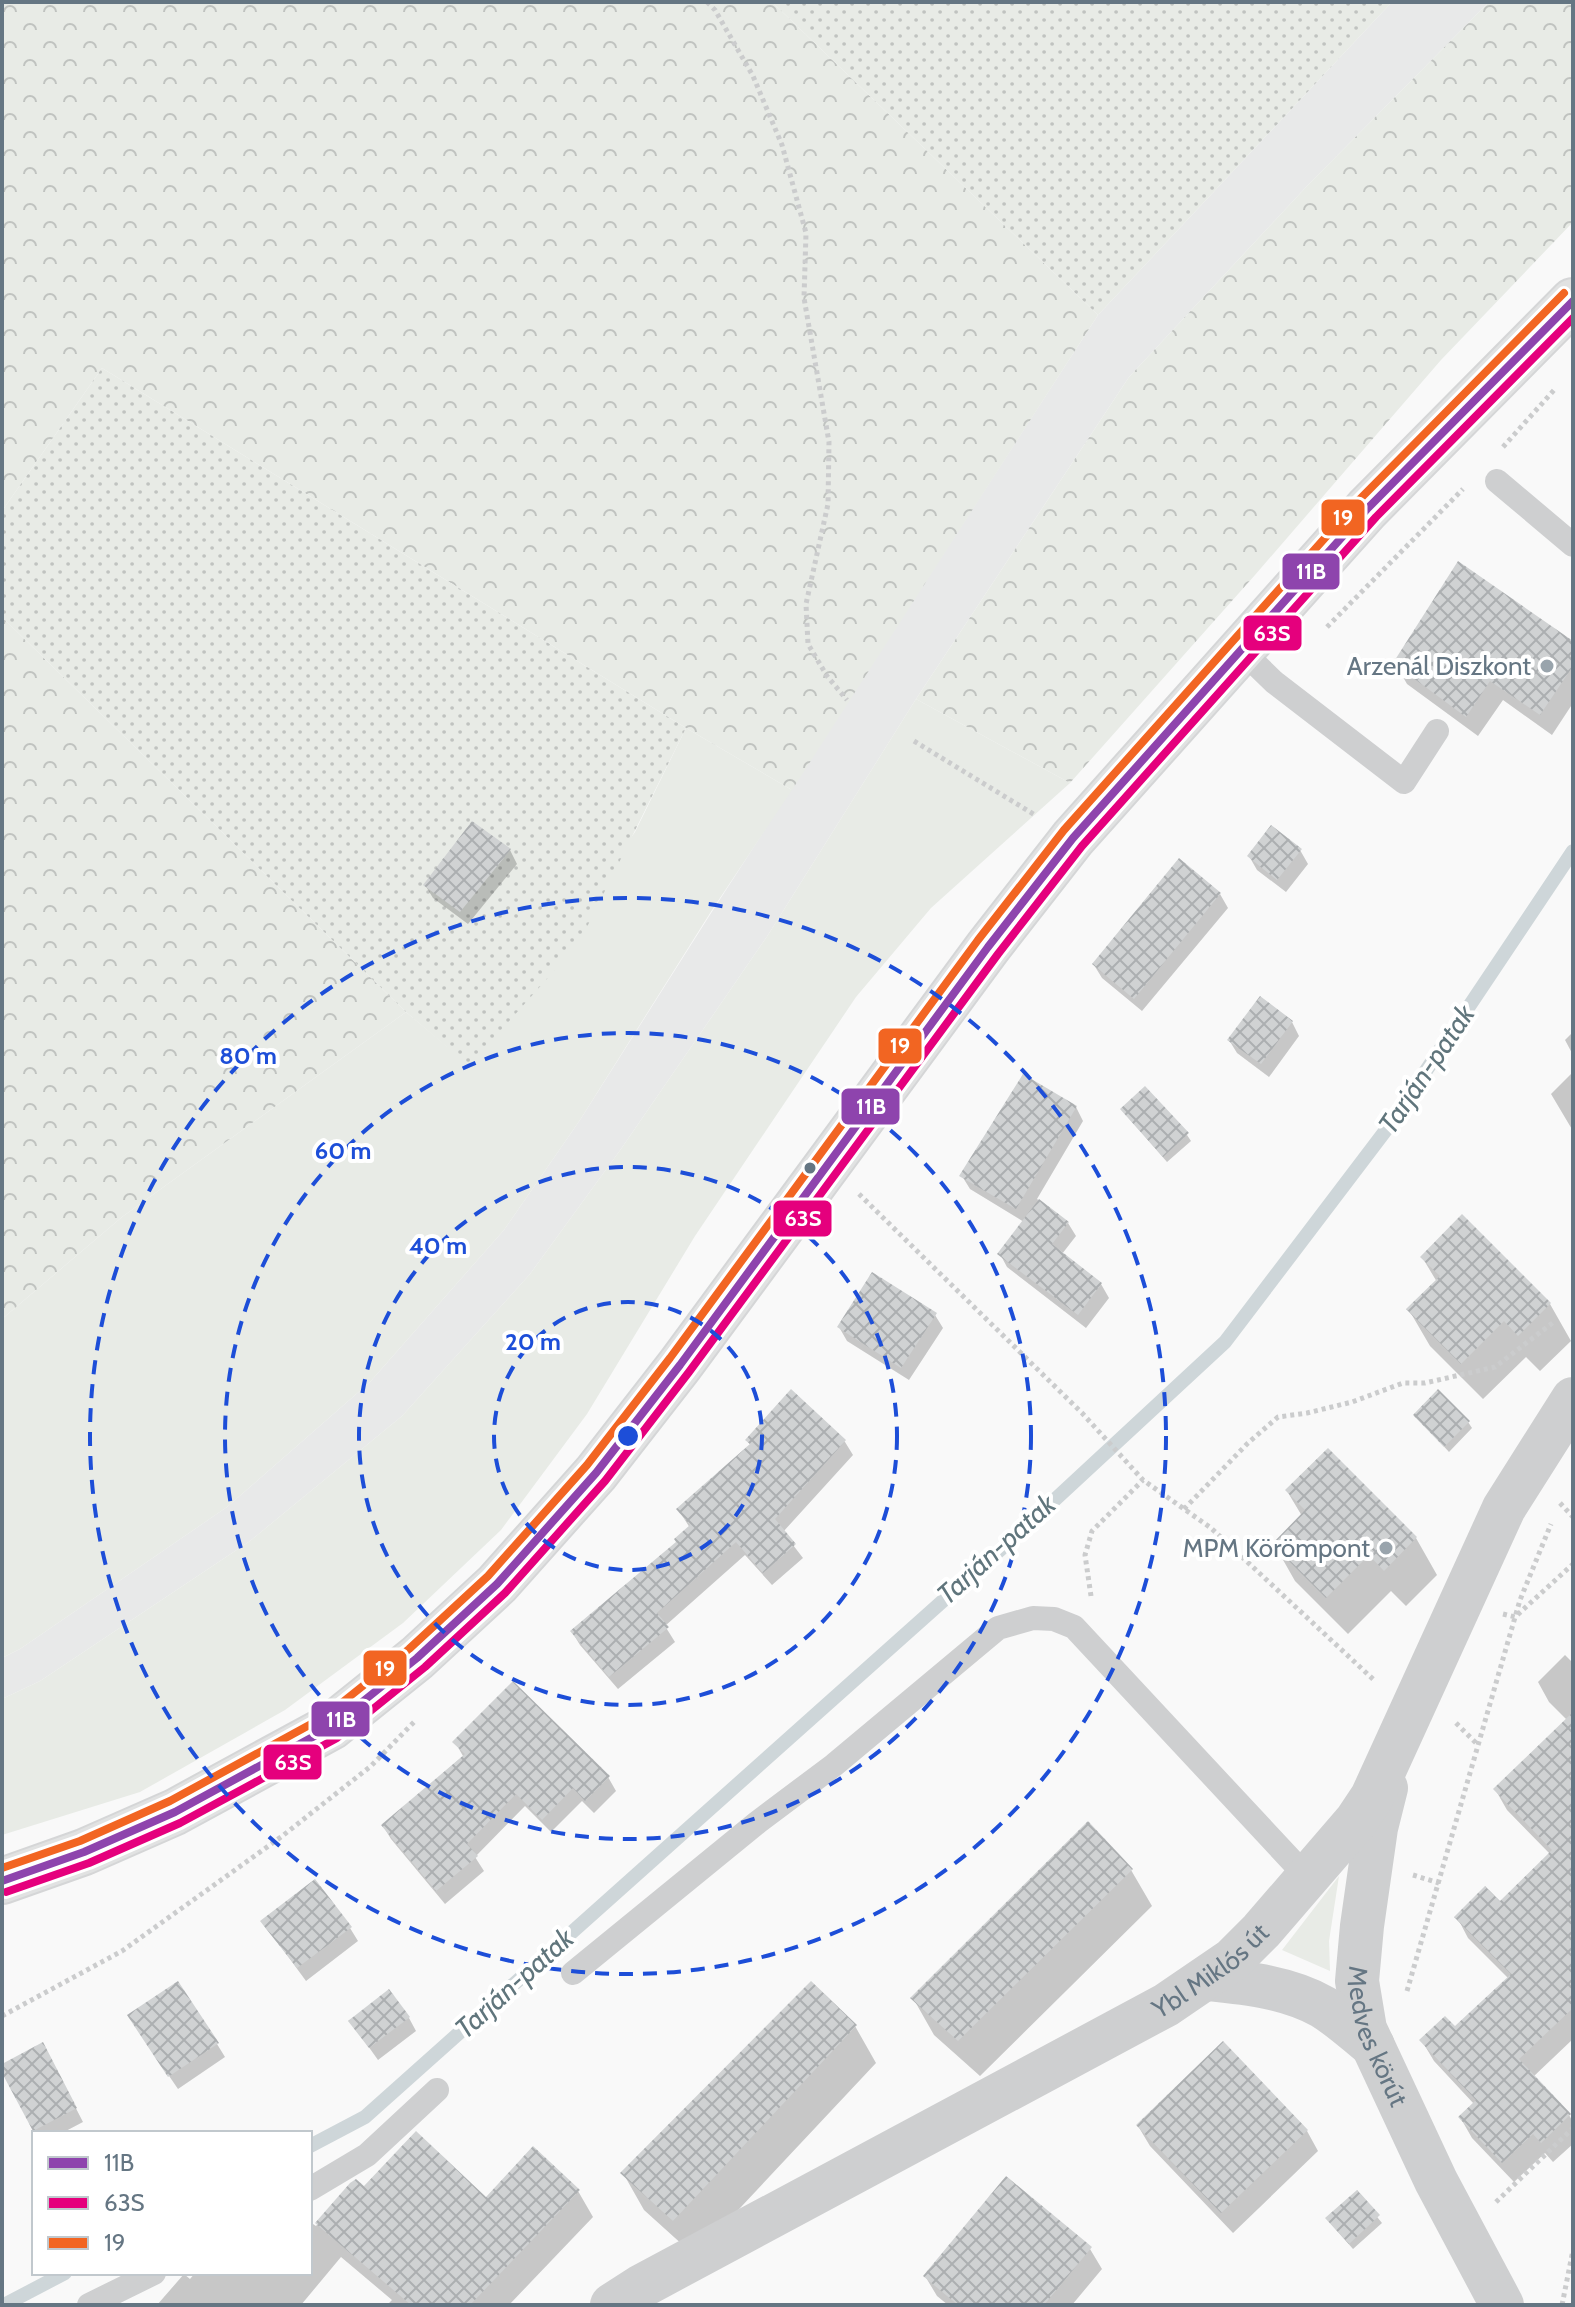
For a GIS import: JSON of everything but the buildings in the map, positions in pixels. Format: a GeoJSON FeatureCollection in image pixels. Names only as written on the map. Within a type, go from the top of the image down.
{"type":"FeatureCollection","features":[{"type":"Feature","properties":{"kind":"main road"},"geometry":{"type":"LineString","coordinates":[[2,1881],[84,1852],[188,1805],[331,1727],[417,1658],[497,1584],[596,1473],[680,1365],[988,947],[1073,838],[1367,509],[1573,301]]}},
{"type":"Feature","properties":{"kind":"street","name":"Ybl Miklós út"},"geometry":{"type":"LineString","coordinates":[[612,2305],[640,2287],[1153,2012],[1232,1960],[1356,1821],[1372,1797],[1504,1508],[1573,1399]]}},
{"type":"Feature","properties":{"kind":"street","name":"Medves körút"},"geometry":{"type":"LineString","coordinates":[[1404,1729],[1376,1828],[1359,1954],[1357,1981],[1365,2029],[1429,2167],[1502,2305]]}},
{"type":"Feature","properties":{"kind":"street"},"geometry":{"type":"LineString","coordinates":[[1207,1979],[1275,1989],[1309,2000],[1339,2017],[1373,2046]]}},
{"type":"Feature","properties":{"kind":"lane"},"geometry":{"type":"LineString","coordinates":[[1495,469],[1573,545]]}},
{"type":"Feature","properties":{"kind":"lane"},"geometry":{"type":"LineString","coordinates":[[1241,650],[1274,682],[1404,782],[1437,731]]}},
{"type":"Feature","properties":{"kind":"lane"},"geometry":{"type":"LineString","coordinates":[[573,1973],[758,1822],[834,1765],[998,1628],[1033,1618],[1054,1619],[1074,1627],[1307,1877]]}},
{"type":"Feature","properties":{"kind":"lane"},"geometry":{"type":"LineString","coordinates":[[312,2188],[367,2155],[437,2090]]}},
{"type":"Feature","properties":{"kind":"lane"},"geometry":{"type":"LineString","coordinates":[[89,2305],[150,2275]]}},
{"type":"Feature","properties":{"kind":"path"},"geometry":{"type":"LineString","coordinates":[[707,2],[715,10],[753,76],[777,131],[806,233],[804,298],[829,442],[828,504],[806,604],[808,644],[827,676],[847,700]]}},
{"type":"Feature","properties":{"kind":"path"},"geometry":{"type":"LineString","coordinates":[[1495,469],[1563,380]]}},
{"type":"Feature","properties":{"kind":"path"},"geometry":{"type":"LineString","coordinates":[[914,741],[1073,838]]}},
{"type":"Feature","properties":{"kind":"path"},"geometry":{"type":"LineString","coordinates":[[828,1162],[1082,1413],[1143,1480],[1211,1528],[1404,1729]]}},
{"type":"Feature","properties":{"kind":"path"},"geometry":{"type":"LineString","coordinates":[[1184,1509],[1248,1443],[1278,1417],[1352,1402],[1403,1383],[1425,1383],[1495,1367],[1555,1321]]}},
{"type":"Feature","properties":{"kind":"path"},"geometry":{"type":"LineString","coordinates":[[1091,1599],[1085,1555],[1092,1531],[1143,1480]]}},
{"type":"Feature","properties":{"kind":"path"},"geometry":{"type":"LineString","coordinates":[[1405,1998],[1515,1617],[1560,1503],[1573,1517]]}},
{"type":"Feature","properties":{"kind":"path"},"geometry":{"type":"LineString","coordinates":[[1515,1617],[1573,1564]]}},
{"type":"Feature","properties":{"kind":"path"},"geometry":{"type":"LineString","coordinates":[[1464,2233],[1573,2128]]}},
{"type":"Feature","properties":{"kind":"path"},"geometry":{"type":"LineString","coordinates":[[1562,2305],[1573,2250]]}},
{"type":"Feature","properties":{"kind":"shaded area"},"geometry":{"type":"Polygon","coordinates":[[[1392,2],[1489,2],[1307,186],[1129,377],[916,699],[768,935],[621,1149],[530,1274],[402,1416],[250,1541],[40,1681],[2,1699],[2,1658],[20,1649],[227,1507],[370,1382],[504,1230],[580,1120],[1098,315],[1392,2]]]}},
{"type":"Feature","properties":{"kind":"green space"},"geometry":{"type":"Polygon","coordinates":[[[2,2],[772,2],[1098,315],[792,790],[686,728],[102,368],[2,511],[2,2]]]}},
{"type":"Feature","properties":{"kind":"green space"},"geometry":{"type":"Polygon","coordinates":[[[772,2],[1392,2],[1098,315],[772,2]]]}},
{"type":"Feature","properties":{"kind":"green space"},"geometry":{"type":"Polygon","coordinates":[[[1489,2],[1573,2],[1573,222],[1441,360],[1070,783],[916,699],[1129,377],[1307,186],[1489,2]]]}},
{"type":"Feature","properties":{"kind":"green space"},"geometry":{"type":"Polygon","coordinates":[[[102,368],[686,728],[579,943],[469,1066],[406,1012],[2,617],[2,511],[102,368]]]}},
{"type":"Feature","properties":{"kind":"green space"},"geometry":{"type":"Polygon","coordinates":[[[2,617],[406,1012],[122,1217],[2,1319],[2,617]]]}},
{"type":"Feature","properties":{"kind":"green space"},"geometry":{"type":"Polygon","coordinates":[[[916,699],[1070,783],[931,908],[856,997],[695,1236],[587,1414],[501,1530],[403,1623],[285,1710],[140,1792],[2,1835],[2,1699],[40,1681],[250,1541],[402,1416],[530,1274],[621,1149],[768,935],[916,699]]]}},
{"type":"Feature","properties":{"kind":"green space"},"geometry":{"type":"Polygon","coordinates":[[[686,728],[792,790],[712,910],[580,1120],[504,1230],[370,1382],[227,1507],[20,1649],[2,1658],[2,1319],[122,1217],[406,1012],[469,1065],[635,832],[686,728]]]}},
{"type":"Feature","properties":{"kind":"green space"},"geometry":{"type":"Polygon","coordinates":[[[1339,1876],[1329,1941],[1330,1971],[1282,1950],[1339,1876]]]}},
{"type":"Feature","properties":{"kind":"waterway","name":"Tarján-patak"},"geometry":{"type":"LineString","coordinates":[[312,2145],[365,2117],[1020,1532],[1225,1342],[1389,1126],[1573,851]]}},
{"type":"Feature","properties":{"kind":"waterway","name":"Tarján-patak"},"geometry":{"type":"LineString","coordinates":[[4,2305],[61,2275]]}},
{"type":"Feature","properties":{"kind":"transit line","name":"19"},"geometry":{"type":"LineString","coordinates":[[2,1868],[80,1841],[170,1801],[324,1717],[409,1649],[488,1576],[587,1465],[670,1358],[978,940],[1064,830],[1358,501],[1564,293]]}},
{"type":"Feature","properties":{"kind":"transit line","name":"11B"},"geometry":{"type":"LineString","coordinates":[[2,1881],[84,1852],[175,1812],[331,1727],[417,1658],[497,1584],[596,1473],[680,1365],[988,947],[1073,838],[1367,509],[1573,301]]}},
{"type":"Feature","properties":{"kind":"transit line","name":"63S"},"geometry":{"type":"LineString","coordinates":[[6,1892],[89,1863],[180,1823],[337,1738],[425,1667],[505,1593],[605,1481],[1082,846],[1376,517],[1573,318]]}},
{"type":"Feature","properties":{"kind":"place","name":"Arzenál Diszkont"},"geometry":{"type":"Point","coordinates":[1547,666]}},
{"type":"Feature","properties":{"kind":"place","name":"MPM Körömpont"},"geometry":{"type":"Point","coordinates":[1386,1548]}}]}
